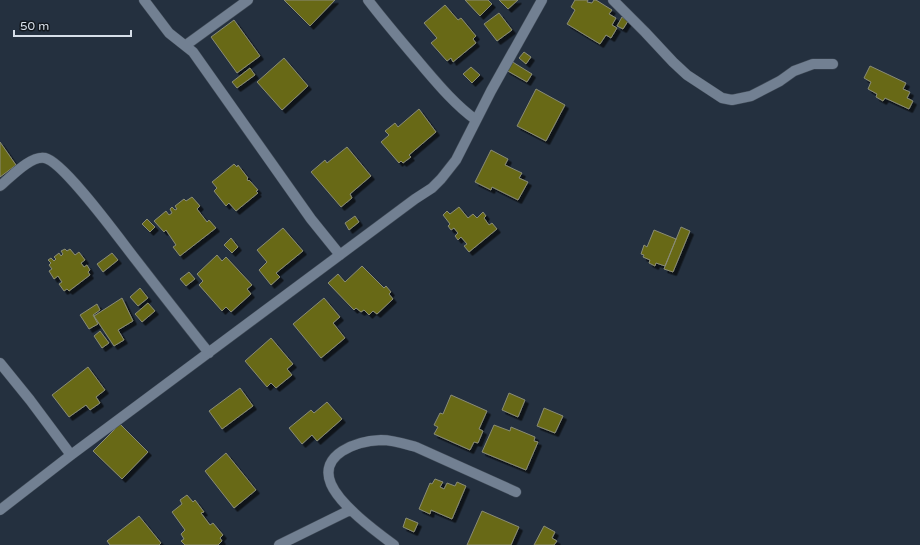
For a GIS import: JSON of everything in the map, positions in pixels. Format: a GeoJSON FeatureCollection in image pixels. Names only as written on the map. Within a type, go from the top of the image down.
{"type":"FeatureCollection","features":[{"type":"Feature","properties":{"kind":"street"},"geometry":{"type":"LineString","coordinates":[[144,0],[169,33],[193,52],[311,219],[340,255]]}},
{"type":"Feature","properties":{"kind":"street"},"geometry":{"type":"LineString","coordinates":[[186,45],[248,0]]}},
{"type":"Feature","properties":{"kind":"street"},"geometry":{"type":"LineString","coordinates":[[368,0],[384,21],[446,93],[462,110],[476,120]]}},
{"type":"Feature","properties":{"kind":"street"},"geometry":{"type":"LineString","coordinates":[[0,510],[415,199],[432,188],[456,160],[476,120],[542,0]]}},
{"type":"Feature","properties":{"kind":"street"},"geometry":{"type":"LineString","coordinates":[[613,0],[687,75],[722,98],[732,100],[751,96],[780,81],[794,71],[813,64],[833,64]]}},
{"type":"Feature","properties":{"kind":"street"},"geometry":{"type":"LineString","coordinates":[[0,186],[35,158],[45,158],[52,161],[67,175],[94,207],[209,353]]}},
{"type":"Feature","properties":{"kind":"street"},"geometry":{"type":"LineString","coordinates":[[0,363],[72,455]]}},
{"type":"Feature","properties":{"kind":"street"},"geometry":{"type":"LineString","coordinates":[[393,545],[350,510],[336,494],[330,483],[328,475],[329,466],[332,459],[346,449],[359,444],[380,440],[399,442],[416,447],[516,492]]}},
{"type":"Feature","properties":{"kind":"street"},"geometry":{"type":"LineString","coordinates":[[279,545],[350,510]]}},
{"type":"Feature","properties":{"kind":"building"},"geometry":{"type":"Polygon","coordinates":[[[284,0],[335,0],[310,26],[284,0]]]}},
{"type":"Feature","properties":{"kind":"building"},"geometry":{"type":"Polygon","coordinates":[[[465,0],[488,0],[492,4],[480,16],[465,0]]]}},
{"type":"Feature","properties":{"kind":"building"},"geometry":{"type":"Polygon","coordinates":[[[499,0],[518,0],[508,9],[499,0]]]}},
{"type":"Feature","properties":{"kind":"building"},"geometry":{"type":"Polygon","coordinates":[[[575,0],[588,0],[587,2],[592,3],[596,0],[612,10],[609,14],[616,18],[612,25],[617,28],[611,38],[606,35],[600,44],[567,24],[575,10],[571,7],[575,0]]]}},
{"type":"Feature","properties":{"kind":"building"},"geometry":{"type":"Polygon","coordinates":[[[445,5],[458,20],[461,18],[476,36],[473,39],[476,43],[453,62],[451,58],[447,61],[431,43],[437,38],[424,23],[445,5]]]}},
{"type":"Feature","properties":{"kind":"building"},"geometry":{"type":"Polygon","coordinates":[[[499,13],[512,30],[497,41],[484,24],[499,13]]]}},
{"type":"Feature","properties":{"kind":"building"},"geometry":{"type":"Polygon","coordinates":[[[622,17],[628,21],[623,29],[617,26],[622,17]]]}},
{"type":"Feature","properties":{"kind":"building"},"geometry":{"type":"Polygon","coordinates":[[[234,20],[260,56],[237,73],[211,37],[234,20]]]}},
{"type":"Feature","properties":{"kind":"building"},"geometry":{"type":"Polygon","coordinates":[[[524,52],[531,57],[526,64],[519,58],[524,52]]]}},
{"type":"Feature","properties":{"kind":"building"},"geometry":{"type":"Polygon","coordinates":[[[284,58],[308,86],[282,110],[257,82],[284,58]]]}},
{"type":"Feature","properties":{"kind":"building"},"geometry":{"type":"Polygon","coordinates":[[[511,61],[532,74],[527,82],[506,70],[511,61]]]}},
{"type":"Feature","properties":{"kind":"building"},"geometry":{"type":"Polygon","coordinates":[[[870,66],[906,83],[903,89],[910,92],[907,98],[913,101],[909,109],[885,98],[883,101],[876,97],[877,94],[868,89],[871,82],[864,78],[870,66]]]}},
{"type":"Feature","properties":{"kind":"building"},"geometry":{"type":"Polygon","coordinates":[[[471,67],[480,75],[472,83],[463,74],[471,67]]]}},
{"type":"Feature","properties":{"kind":"building"},"geometry":{"type":"Polygon","coordinates":[[[250,68],[255,75],[237,88],[232,82],[250,68]]]}},
{"type":"Feature","properties":{"kind":"building"},"geometry":{"type":"Polygon","coordinates":[[[536,89],[565,105],[546,141],[517,126],[536,89]]]}},
{"type":"Feature","properties":{"kind":"building"},"geometry":{"type":"Polygon","coordinates":[[[419,109],[436,132],[409,155],[411,157],[403,163],[401,161],[399,163],[381,142],[389,135],[385,131],[395,123],[398,127],[419,109]]]}},
{"type":"Feature","properties":{"kind":"building"},"geometry":{"type":"Polygon","coordinates":[[[0,142],[16,165],[0,177],[0,142]]]}},
{"type":"Feature","properties":{"kind":"building"},"geometry":{"type":"Polygon","coordinates":[[[347,147],[371,176],[350,194],[352,198],[341,207],[311,172],[325,160],[327,163],[347,147]]]}},
{"type":"Feature","properties":{"kind":"building"},"geometry":{"type":"Polygon","coordinates":[[[491,150],[508,159],[505,165],[522,173],[519,178],[528,182],[518,200],[492,187],[491,190],[475,182],[491,150]]]}},
{"type":"Feature","properties":{"kind":"building"},"geometry":{"type":"Polygon","coordinates":[[[234,164],[237,167],[238,165],[248,178],[248,181],[249,180],[258,190],[256,191],[258,193],[236,211],[229,203],[226,206],[214,191],[217,188],[212,182],[234,164]]]}},
{"type":"Feature","properties":{"kind":"building"},"geometry":{"type":"Polygon","coordinates":[[[192,197],[200,206],[197,209],[207,222],[209,220],[216,228],[180,256],[173,247],[176,245],[166,230],[164,232],[154,221],[166,211],[169,215],[172,213],[170,209],[172,207],[175,210],[177,209],[175,206],[184,199],[186,201],[192,197]]]}},
{"type":"Feature","properties":{"kind":"building"},"geometry":{"type":"Polygon","coordinates":[[[459,207],[468,218],[473,214],[477,218],[483,212],[486,216],[484,218],[489,225],[492,223],[497,229],[469,252],[464,246],[467,244],[461,237],[458,240],[455,236],[458,233],[454,228],[451,230],[448,226],[450,224],[443,215],[447,211],[450,214],[459,207]]]}},
{"type":"Feature","properties":{"kind":"building"},"geometry":{"type":"Polygon","coordinates":[[[355,216],[359,222],[349,230],[345,223],[355,216]]]}},
{"type":"Feature","properties":{"kind":"building"},"geometry":{"type":"Polygon","coordinates":[[[147,219],[155,227],[150,232],[142,224],[147,219]]]}},
{"type":"Feature","properties":{"kind":"building"},"geometry":{"type":"Polygon","coordinates":[[[681,227],[690,231],[673,272],[664,269],[681,227]]]}},
{"type":"Feature","properties":{"kind":"building"},"geometry":{"type":"Polygon","coordinates":[[[283,228],[303,251],[276,273],[280,277],[271,285],[259,270],[267,262],[257,250],[283,228]]]}},
{"type":"Feature","properties":{"kind":"building"},"geometry":{"type":"Polygon","coordinates":[[[654,230],[676,239],[665,266],[656,263],[655,266],[649,263],[650,260],[643,257],[644,255],[641,254],[644,245],[647,247],[654,230]]]}},
{"type":"Feature","properties":{"kind":"building"},"geometry":{"type":"Polygon","coordinates":[[[231,238],[238,247],[232,253],[224,245],[231,238]]]}},
{"type":"Feature","properties":{"kind":"building"},"geometry":{"type":"Polygon","coordinates":[[[65,249],[67,251],[70,249],[75,255],[79,252],[85,260],[81,263],[84,267],[87,265],[90,270],[88,272],[90,275],[69,291],[67,289],[64,291],[59,284],[62,282],[58,276],[54,279],[49,271],[52,269],[49,265],[51,263],[48,260],[51,258],[54,261],[56,259],[54,257],[59,253],[61,256],[63,254],[61,251],[65,249]]]}},
{"type":"Feature","properties":{"kind":"building"},"geometry":{"type":"Polygon","coordinates":[[[112,253],[118,260],[103,272],[97,264],[112,253]]]}},
{"type":"Feature","properties":{"kind":"building"},"geometry":{"type":"Polygon","coordinates":[[[217,255],[222,261],[226,257],[252,285],[247,289],[251,294],[231,312],[226,307],[222,311],[199,285],[203,281],[197,274],[217,255]]]}},
{"type":"Feature","properties":{"kind":"building"},"geometry":{"type":"Polygon","coordinates":[[[362,266],[384,288],[386,286],[391,292],[389,294],[393,299],[377,314],[373,311],[369,315],[364,310],[361,312],[356,308],[354,310],[328,283],[338,274],[345,282],[362,266]]]}},
{"type":"Feature","properties":{"kind":"building"},"geometry":{"type":"Polygon","coordinates":[[[189,272],[195,279],[186,286],[180,279],[189,272]]]}},
{"type":"Feature","properties":{"kind":"building"},"geometry":{"type":"Polygon","coordinates":[[[140,288],[148,298],[138,306],[130,297],[140,288]]]}},
{"type":"Feature","properties":{"kind":"building"},"geometry":{"type":"Polygon","coordinates":[[[122,298],[133,321],[118,330],[124,340],[114,346],[94,316],[122,298]]]}},
{"type":"Feature","properties":{"kind":"building"},"geometry":{"type":"Polygon","coordinates":[[[324,298],[340,317],[333,323],[345,338],[321,358],[293,324],[324,298]]]}},
{"type":"Feature","properties":{"kind":"building"},"geometry":{"type":"Polygon","coordinates":[[[148,303],[155,311],[142,322],[135,314],[148,303]]]}},
{"type":"Feature","properties":{"kind":"building"},"geometry":{"type":"Polygon","coordinates":[[[97,304],[100,310],[93,315],[98,324],[89,329],[80,315],[97,304]]]}},
{"type":"Feature","properties":{"kind":"building"},"geometry":{"type":"Polygon","coordinates":[[[100,331],[109,343],[102,348],[94,336],[100,331]]]}},
{"type":"Feature","properties":{"kind":"building"},"geometry":{"type":"Polygon","coordinates":[[[271,338],[293,364],[287,369],[292,375],[276,388],[271,383],[267,387],[245,361],[271,338]]]}},
{"type":"Feature","properties":{"kind":"building"},"geometry":{"type":"Polygon","coordinates":[[[88,367],[105,390],[96,397],[100,403],[90,410],[86,405],[69,417],[52,395],[88,367]]]}},
{"type":"Feature","properties":{"kind":"building"},"geometry":{"type":"Polygon","coordinates":[[[240,388],[253,406],[222,429],[209,411],[240,388]]]}},
{"type":"Feature","properties":{"kind":"building"},"geometry":{"type":"Polygon","coordinates":[[[509,393],[525,400],[518,417],[502,410],[509,393]]]}},
{"type":"Feature","properties":{"kind":"building"},"geometry":{"type":"Polygon","coordinates":[[[451,395],[487,411],[479,429],[483,431],[478,443],[474,442],[470,450],[434,434],[438,427],[434,425],[440,413],[443,414],[451,395]]]}},
{"type":"Feature","properties":{"kind":"building"},"geometry":{"type":"Polygon","coordinates":[[[327,402],[342,419],[317,441],[312,435],[302,444],[289,428],[311,410],[314,413],[327,402]]]}},
{"type":"Feature","properties":{"kind":"building"},"geometry":{"type":"Polygon","coordinates":[[[544,408],[563,416],[555,433],[537,426],[544,408]]]}},
{"type":"Feature","properties":{"kind":"building"},"geometry":{"type":"Polygon","coordinates":[[[120,424],[148,452],[122,479],[93,451],[120,424]]]}},
{"type":"Feature","properties":{"kind":"building"},"geometry":{"type":"Polygon","coordinates":[[[494,425],[510,431],[511,427],[535,437],[534,441],[538,442],[526,470],[482,452],[494,425]]]}},
{"type":"Feature","properties":{"kind":"building"},"geometry":{"type":"Polygon","coordinates":[[[226,453],[256,490],[234,508],[205,471],[226,453]]]}},
{"type":"Feature","properties":{"kind":"building"},"geometry":{"type":"Polygon","coordinates":[[[435,479],[443,482],[440,487],[444,489],[447,483],[455,486],[457,482],[466,486],[452,519],[431,510],[430,514],[419,509],[430,483],[432,484],[435,479]]]}},
{"type":"Feature","properties":{"kind":"building"},"geometry":{"type":"Polygon","coordinates":[[[187,495],[193,502],[195,500],[204,512],[201,513],[210,525],[213,523],[223,535],[220,538],[222,541],[218,545],[185,545],[181,541],[184,539],[181,534],[185,530],[172,512],[182,504],[180,500],[187,495]]]}},
{"type":"Feature","properties":{"kind":"building"},"geometry":{"type":"Polygon","coordinates":[[[482,511],[519,527],[511,545],[467,545],[482,511]]]}},
{"type":"Feature","properties":{"kind":"building"},"geometry":{"type":"Polygon","coordinates":[[[139,516],[161,543],[159,545],[110,545],[107,541],[139,516]]]}},
{"type":"Feature","properties":{"kind":"building"},"geometry":{"type":"Polygon","coordinates":[[[406,518],[418,523],[414,532],[403,527],[406,518]]]}},
{"type":"Feature","properties":{"kind":"building"},"geometry":{"type":"Polygon","coordinates":[[[544,526],[555,532],[552,538],[557,541],[554,545],[534,545],[544,526]]]}}]}
